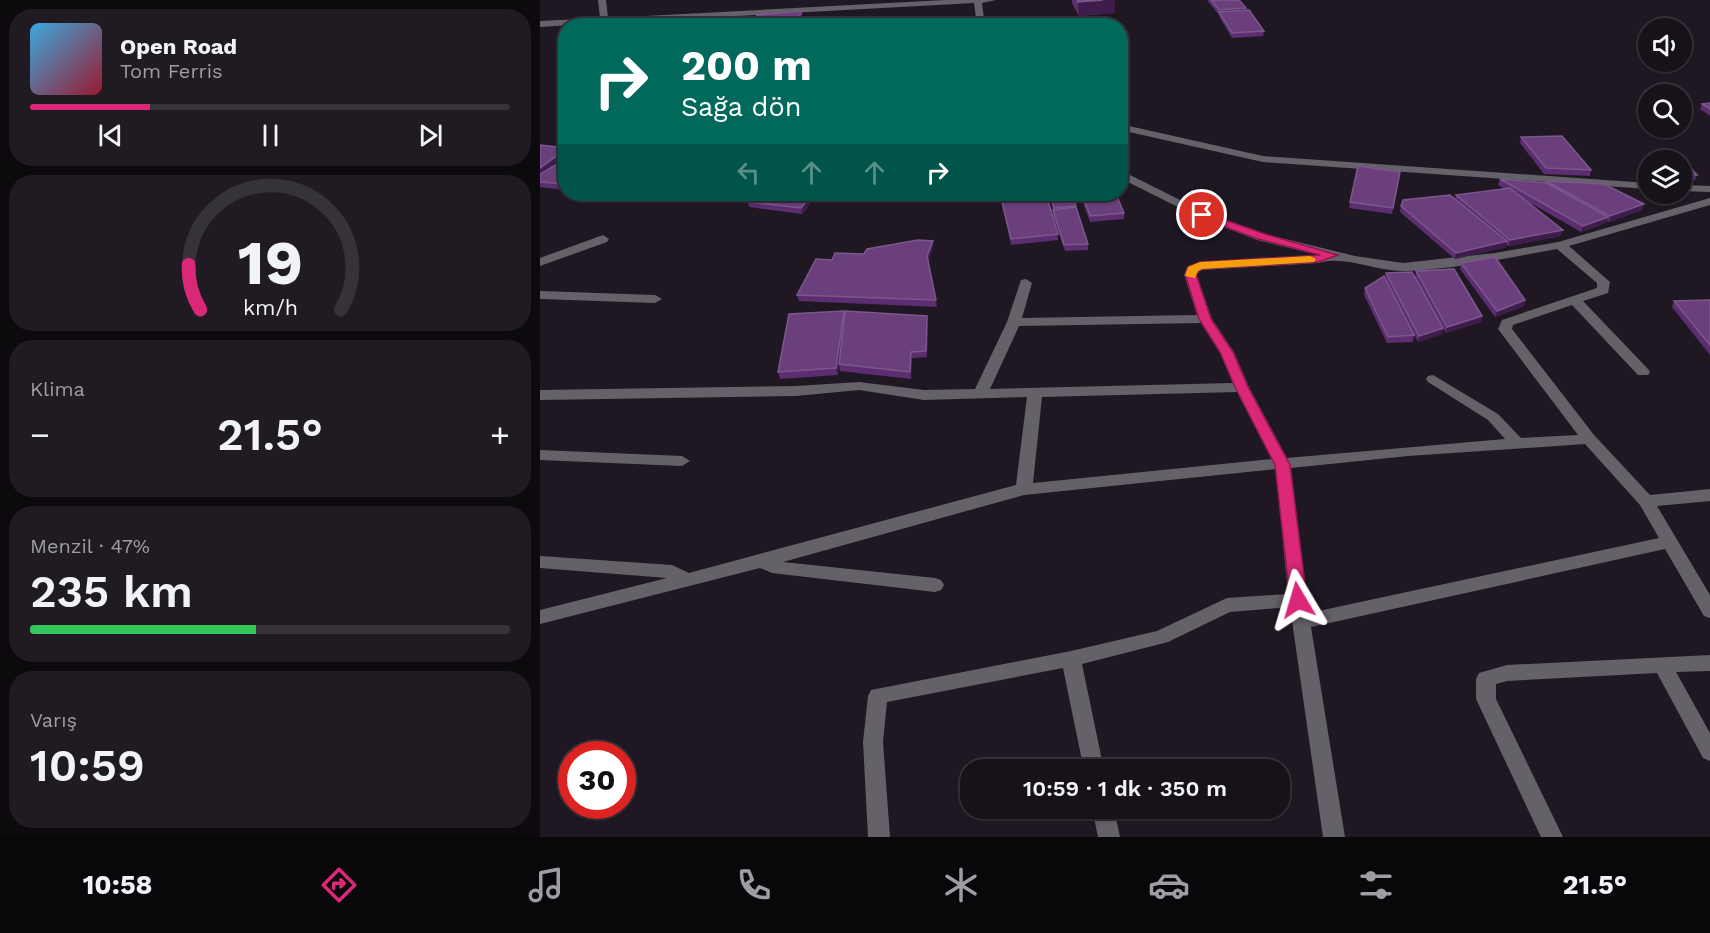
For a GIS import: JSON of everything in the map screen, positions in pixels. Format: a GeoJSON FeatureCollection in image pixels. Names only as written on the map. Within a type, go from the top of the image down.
{"type":"FeatureCollection","features":[{"type":"Feature","properties":{"kind":"street"},"geometry":{"type":"LineString","coordinates":[[602,0],[604,18]]}},
{"type":"Feature","properties":{"kind":"street"},"geometry":{"type":"LineString","coordinates":[[690,18],[992,0]]}},
{"type":"Feature","properties":{"kind":"street"},"geometry":{"type":"LineString","coordinates":[[978,1],[980,18]]}},
{"type":"Feature","properties":{"kind":"street"},"geometry":{"type":"LineString","coordinates":[[540,24],[558,24]]}},
{"type":"Feature","properties":{"kind":"street"},"geometry":{"type":"LineString","coordinates":[[1128,129],[1263,159],[1638,185]]}},
{"type":"Feature","properties":{"kind":"street"},"geometry":{"type":"LineString","coordinates":[[1128,177],[1177,204],[1231,226],[1332,255],[1381,266],[1403,267],[1495,257],[1560,245],[1710,201]]}},
{"type":"Feature","properties":{"kind":"street"},"geometry":{"type":"LineString","coordinates":[[1692,188],[1710,189]]}},
{"type":"Feature","properties":{"kind":"street"},"geometry":{"type":"LineString","coordinates":[[540,262],[603,239]]}},
{"type":"Feature","properties":{"kind":"street"},"geometry":{"type":"LineString","coordinates":[[1560,245],[1605,285],[1600,292],[1507,323],[1505,330],[1589,439],[1646,501],[1710,611]]}},
{"type":"Feature","properties":{"kind":"street"},"geometry":{"type":"LineString","coordinates":[[1332,255],[1318,259],[1195,267],[1190,274],[1205,319],[1221,341],[1283,465],[1298,600],[1334,837]]}},
{"type":"Feature","properties":{"kind":"street"},"geometry":{"type":"LineString","coordinates":[[980,394],[1014,322],[1026,283]]}},
{"type":"Feature","properties":{"kind":"street"},"geometry":{"type":"LineString","coordinates":[[540,295],[655,299]]}},
{"type":"Feature","properties":{"kind":"street"},"geometry":{"type":"LineString","coordinates":[[1575,301],[1643,372]]}},
{"type":"Feature","properties":{"kind":"street"},"geometry":{"type":"LineString","coordinates":[[1014,322],[1205,319]]}},
{"type":"Feature","properties":{"kind":"street"},"geometry":{"type":"LineString","coordinates":[[1433,379],[1493,417],[1517,443]]}},
{"type":"Feature","properties":{"kind":"street"},"geometry":{"type":"LineString","coordinates":[[540,395],[796,391],[859,386],[924,395],[1242,387]]}},
{"type":"Feature","properties":{"kind":"street"},"geometry":{"type":"LineString","coordinates":[[1024,489],[1035,393]]}},
{"type":"Feature","properties":{"kind":"street"},"geometry":{"type":"LineString","coordinates":[[540,617],[762,561],[1024,489],[1408,451],[1589,439]]}},
{"type":"Feature","properties":{"kind":"street"},"geometry":{"type":"LineString","coordinates":[[540,455],[682,461]]}},
{"type":"Feature","properties":{"kind":"street"},"geometry":{"type":"LineString","coordinates":[[1646,501],[1710,495]]}},
{"type":"Feature","properties":{"kind":"street"},"geometry":{"type":"LineString","coordinates":[[1302,622],[1669,542]]}},
{"type":"Feature","properties":{"kind":"street"},"geometry":{"type":"LineString","coordinates":[[762,561],[772,567],[935,585]]}},
{"type":"Feature","properties":{"kind":"street"},"geometry":{"type":"LineString","coordinates":[[540,562],[672,572],[682,576],[685,581]]}},
{"type":"Feature","properties":{"kind":"street"},"geometry":{"type":"LineString","coordinates":[[879,837],[873,742],[878,696],[1071,659],[1161,637],[1227,605],[1298,600]]}},
{"type":"Feature","properties":{"kind":"street"},"geometry":{"type":"LineString","coordinates":[[1071,659],[1092,759]]}},
{"type":"Feature","properties":{"kind":"street"},"geometry":{"type":"LineString","coordinates":[[1552,837],[1486,699],[1486,680],[1506,674],[1710,663]]}},
{"type":"Feature","properties":{"kind":"street"},"geometry":{"type":"LineString","coordinates":[[1662,665],[1710,752]]}},
{"type":"Feature","properties":{"kind":"street"},"geometry":{"type":"LineString","coordinates":[[1105,819],[1109,837]]}},
{"type":"Feature","properties":{"kind":"building"},"geometry":{"type":"Polygon","coordinates":[[[1077,0],[1103,0],[1078,2],[1077,0]]]}},
{"type":"Feature","properties":{"kind":"building"},"geometry":{"type":"Polygon","coordinates":[[[1211,0],[1239,0],[1246,8],[1219,10],[1211,0]]]}},
{"type":"Feature","properties":{"kind":"building"},"geometry":{"type":"Polygon","coordinates":[[[1249,10],[1264,31],[1232,33],[1219,12],[1249,10]]]}},
{"type":"Feature","properties":{"kind":"building"},"geometry":{"type":"Polygon","coordinates":[[[802,11],[798,18],[755,18],[757,15],[802,11]]]}},
{"type":"Feature","properties":{"kind":"building"},"geometry":{"type":"Polygon","coordinates":[[[1710,103],[1710,109],[1702,104],[1710,103]]]}},
{"type":"Feature","properties":{"kind":"building"},"geometry":{"type":"Polygon","coordinates":[[[1562,136],[1591,170],[1546,168],[1521,137],[1562,136]]]}},
{"type":"Feature","properties":{"kind":"building"},"geometry":{"type":"Polygon","coordinates":[[[540,145],[558,147],[558,155],[540,168],[540,145]]]}},
{"type":"Feature","properties":{"kind":"building"},"geometry":{"type":"Polygon","coordinates":[[[558,164],[558,183],[540,182],[540,174],[558,164]]]}},
{"type":"Feature","properties":{"kind":"building"},"geometry":{"type":"Polygon","coordinates":[[[1358,166],[1400,172],[1393,208],[1350,202],[1358,166]]]}},
{"type":"Feature","properties":{"kind":"building"},"geometry":{"type":"Polygon","coordinates":[[[1500,179],[1547,183],[1608,217],[1583,226],[1500,179]]]}},
{"type":"Feature","properties":{"kind":"building"},"geometry":{"type":"Polygon","coordinates":[[[1546,181],[1604,184],[1638,201],[1638,204],[1644,204],[1610,216],[1546,181]]]}},
{"type":"Feature","properties":{"kind":"building"},"geometry":{"type":"Polygon","coordinates":[[[1510,188],[1563,230],[1510,240],[1456,195],[1510,188]]]}},
{"type":"Feature","properties":{"kind":"building"},"geometry":{"type":"Polygon","coordinates":[[[1450,195],[1507,241],[1456,253],[1401,206],[1403,200],[1450,195]]]}},
{"type":"Feature","properties":{"kind":"building"},"geometry":{"type":"Polygon","coordinates":[[[749,201],[806,201],[801,208],[749,201]]]}},
{"type":"Feature","properties":{"kind":"building"},"geometry":{"type":"Polygon","coordinates":[[[1002,201],[1048,201],[1058,234],[1011,239],[1002,201]]]}},
{"type":"Feature","properties":{"kind":"building"},"geometry":{"type":"Polygon","coordinates":[[[1052,201],[1074,201],[1076,206],[1054,208],[1052,201]]]}},
{"type":"Feature","properties":{"kind":"building"},"geometry":{"type":"Polygon","coordinates":[[[1085,201],[1119,201],[1124,213],[1090,216],[1085,201]]]}},
{"type":"Feature","properties":{"kind":"building"},"geometry":{"type":"Polygon","coordinates":[[[1076,207],[1088,244],[1064,245],[1053,210],[1076,207]]]}},
{"type":"Feature","properties":{"kind":"building"},"geometry":{"type":"Polygon","coordinates":[[[918,240],[933,241],[927,256],[936,300],[797,295],[816,259],[832,260],[835,253],[864,254],[867,249],[918,240]]]}},
{"type":"Feature","properties":{"kind":"building"},"geometry":{"type":"Polygon","coordinates":[[[1495,257],[1525,300],[1497,311],[1461,263],[1495,257]]]}},
{"type":"Feature","properties":{"kind":"building"},"geometry":{"type":"Polygon","coordinates":[[[1454,269],[1482,316],[1447,327],[1416,271],[1454,269]]]}},
{"type":"Feature","properties":{"kind":"building"},"geometry":{"type":"Polygon","coordinates":[[[1412,272],[1443,328],[1419,336],[1386,273],[1412,272]]]}},
{"type":"Feature","properties":{"kind":"building"},"geometry":{"type":"Polygon","coordinates":[[[1384,276],[1414,335],[1388,337],[1365,288],[1384,276]]]}},
{"type":"Feature","properties":{"kind":"building"},"geometry":{"type":"Polygon","coordinates":[[[1710,300],[1710,345],[1674,301],[1710,300]]]}},
{"type":"Feature","properties":{"kind":"building"},"geometry":{"type":"Polygon","coordinates":[[[844,311],[836,368],[778,372],[789,314],[844,311]]]}},
{"type":"Feature","properties":{"kind":"building"},"geometry":{"type":"Polygon","coordinates":[[[845,311],[927,316],[926,351],[911,352],[910,372],[839,364],[845,311]]]}},
{"type":"Feature","properties":{"kind":"slow traffic"},"geometry":{"type":"LineString","coordinates":[[1191,276],[1192,269],[1200,266],[1310,259]]}},
{"type":"Feature","properties":{"kind":"route"},"geometry":{"type":"LineString","coordinates":[[1202,215],[1262,237],[1332,255],[1318,259],[1200,266],[1192,269],[1190,274],[1205,319],[1227,352],[1242,387],[1283,465],[1298,600]]}}]}
